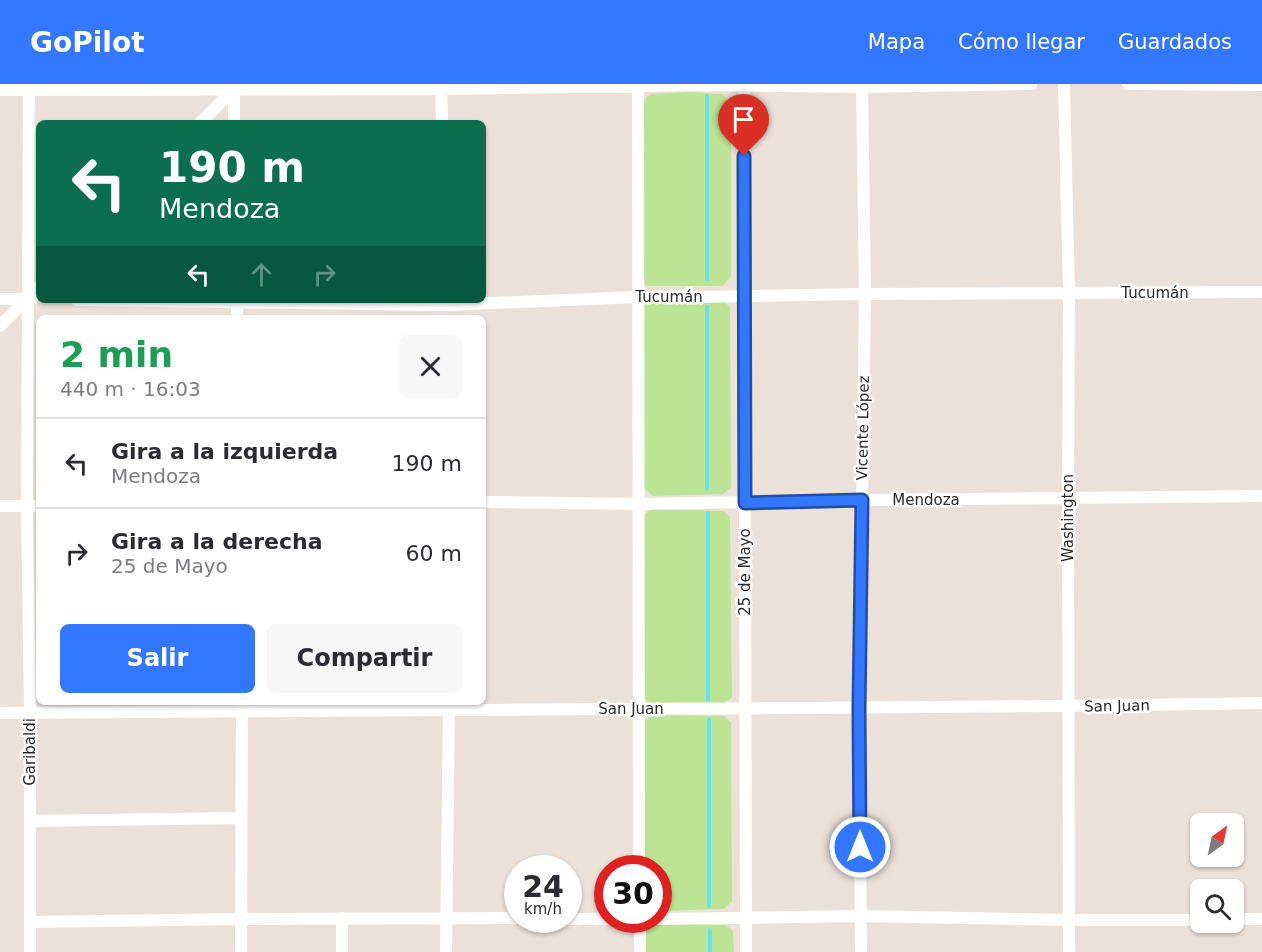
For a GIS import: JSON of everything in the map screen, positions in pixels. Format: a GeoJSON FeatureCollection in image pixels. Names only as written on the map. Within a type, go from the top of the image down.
{"type":"FeatureCollection","features":[{"type":"Feature","properties":{"kind":"street"},"geometry":{"type":"LineString","coordinates":[[0,90],[29,87],[1031,84]]}},
{"type":"Feature","properties":{"kind":"street","name":"Washington"},"geometry":{"type":"LineString","coordinates":[[1064,84],[1069,293],[1069,952]]}},
{"type":"Feature","properties":{"kind":"street"},"geometry":{"type":"LineString","coordinates":[[1128,84],[1262,85]]}},
{"type":"Feature","properties":{"kind":"street"},"geometry":{"type":"LineString","coordinates":[[638,85],[639,855]]}},
{"type":"Feature","properties":{"kind":"street","name":"25 de Mayo"},"geometry":{"type":"LineString","coordinates":[[744,85],[746,952]]}},
{"type":"Feature","properties":{"kind":"street"},"geometry":{"type":"LineString","coordinates":[[203,120],[235,86]]}},
{"type":"Feature","properties":{"kind":"street"},"geometry":{"type":"LineString","coordinates":[[234,120],[235,86]]}},
{"type":"Feature","properties":{"kind":"street","name":"Vicente López"},"geometry":{"type":"LineString","coordinates":[[861,952],[859,709],[865,294],[862,86]]}},
{"type":"Feature","properties":{"kind":"street","name":"Garibaldi"},"geometry":{"type":"LineString","coordinates":[[29,87],[33,299],[30,952]]}},
{"type":"Feature","properties":{"kind":"street"},"geometry":{"type":"LineString","coordinates":[[441,87],[442,120]]}},
{"type":"Feature","properties":{"kind":"street","name":"Tucumán"},"geometry":{"type":"LineString","coordinates":[[486,301],[865,294],[1262,292]]}},
{"type":"Feature","properties":{"kind":"street"},"geometry":{"type":"LineString","coordinates":[[0,299],[33,299]]}},
{"type":"Feature","properties":{"kind":"street"},"geometry":{"type":"LineString","coordinates":[[0,326],[33,299]]}},
{"type":"Feature","properties":{"kind":"street","name":"Mendoza"},"geometry":{"type":"LineString","coordinates":[[486,502],[639,504],[1262,496]]}},
{"type":"Feature","properties":{"kind":"street"},"geometry":{"type":"LineString","coordinates":[[0,506],[33,506]]}},
{"type":"Feature","properties":{"kind":"street","name":"San Juan"},"geometry":{"type":"LineString","coordinates":[[0,713],[242,706],[859,709],[1262,703]]}},
{"type":"Feature","properties":{"kind":"street"},"geometry":{"type":"LineString","coordinates":[[241,952],[242,706]]}},
{"type":"Feature","properties":{"kind":"street"},"geometry":{"type":"LineString","coordinates":[[446,952],[449,706]]}},
{"type":"Feature","properties":{"kind":"street"},"geometry":{"type":"LineString","coordinates":[[30,821],[241,818]]}},
{"type":"Feature","properties":{"kind":"street"},"geometry":{"type":"LineString","coordinates":[[672,919],[860,916],[1190,920]]}},
{"type":"Feature","properties":{"kind":"street"},"geometry":{"type":"LineString","coordinates":[[342,918],[342,952]]}},
{"type":"Feature","properties":{"kind":"street"},"geometry":{"type":"LineString","coordinates":[[30,922],[504,918]]}},
{"type":"Feature","properties":{"kind":"street"},"geometry":{"type":"LineString","coordinates":[[1244,920],[1262,919]]}},
{"type":"Feature","properties":{"kind":"street"},"geometry":{"type":"LineString","coordinates":[[640,933],[640,952]]}},
{"type":"Feature","properties":{"kind":"green space"},"geometry":{"type":"Polygon","coordinates":[[[688,92],[722,94],[731,104],[731,274],[722,286],[647,286],[642,279],[643,104],[651,94],[688,92]]]}},
{"type":"Feature","properties":{"kind":"green space"},"geometry":{"type":"Polygon","coordinates":[[[651,300],[723,301],[730,307],[731,487],[723,494],[653,496],[644,488],[643,306],[651,300]]]}},
{"type":"Feature","properties":{"kind":"green space"},"geometry":{"type":"Polygon","coordinates":[[[651,509],[723,511],[730,517],[732,697],[723,704],[653,706],[644,698],[643,516],[651,509]]]}},
{"type":"Feature","properties":{"kind":"green space"},"geometry":{"type":"Polygon","coordinates":[[[652,715],[724,716],[731,722],[732,902],[723,909],[672,911],[672,855],[644,855],[644,721],[652,715]]]}},
{"type":"Feature","properties":{"kind":"green space"},"geometry":{"type":"Polygon","coordinates":[[[672,924],[726,925],[733,931],[734,952],[646,952],[646,933],[672,933],[672,924]]]}},
{"type":"Feature","properties":{"kind":"waterway"},"geometry":{"type":"LineString","coordinates":[[707,96],[707,279]]}},
{"type":"Feature","properties":{"kind":"waterway"},"geometry":{"type":"LineString","coordinates":[[707,307],[707,489]]}},
{"type":"Feature","properties":{"kind":"waterway"},"geometry":{"type":"LineString","coordinates":[[708,513],[708,700]]}},
{"type":"Feature","properties":{"kind":"waterway"},"geometry":{"type":"LineString","coordinates":[[709,720],[709,906]]}},
{"type":"Feature","properties":{"kind":"waterway"},"geometry":{"type":"LineString","coordinates":[[710,930],[710,952]]}},
{"type":"Feature","properties":{"kind":"route"},"geometry":{"type":"LineString","coordinates":[[744,156],[745,503],[862,500],[860,847]]}}]}
